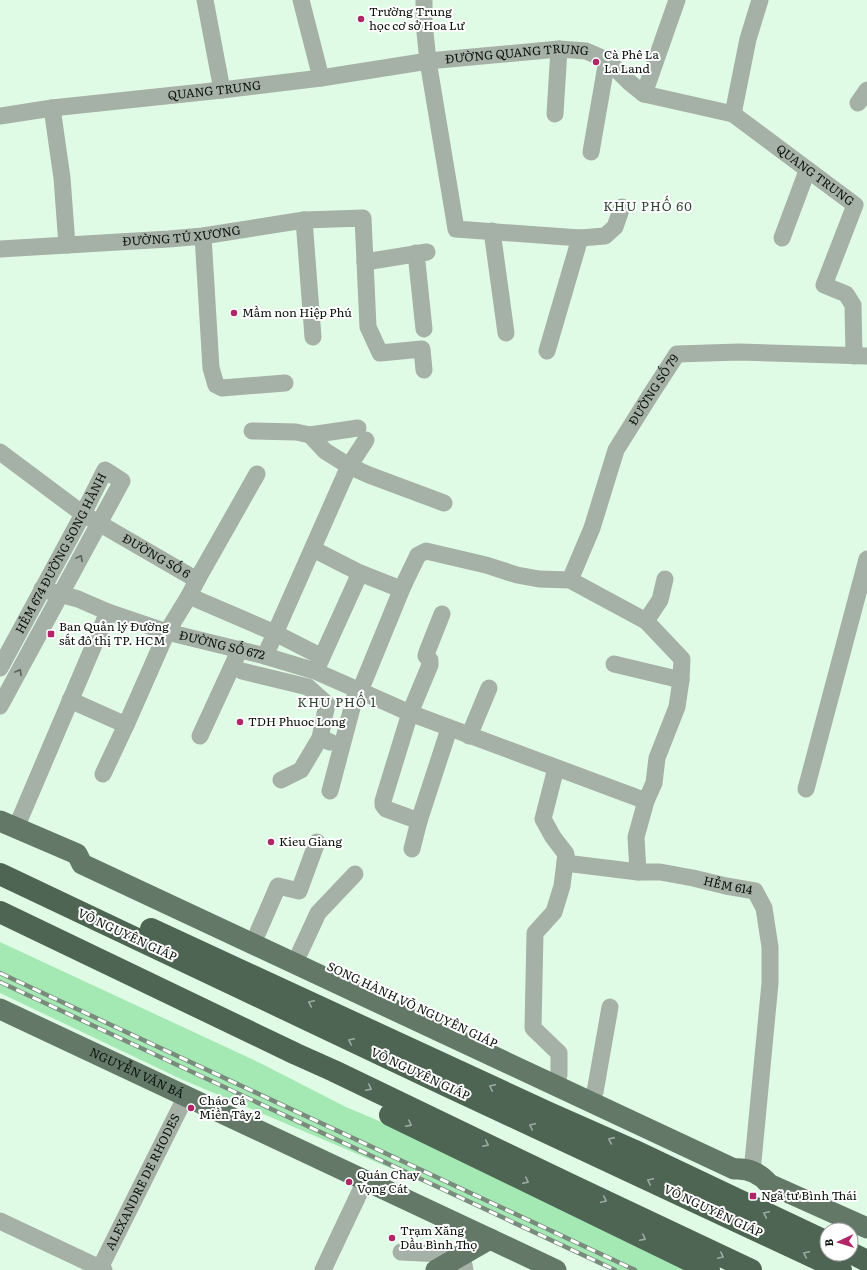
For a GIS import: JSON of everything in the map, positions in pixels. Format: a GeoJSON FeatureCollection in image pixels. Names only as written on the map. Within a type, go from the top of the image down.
{"type":"FeatureCollection","features":[{"type":"Feature","properties":{"kind":"highway","name":"VÕ NGUYÊN GIÁP"},"geometry":{"type":"LineString","coordinates":[[0,858],[513,1096],[633,1150],[819,1238]]}},
{"type":"Feature","properties":{"kind":"highway","name":"VÕ NGUYÊN GIÁP"},"geometry":{"type":"LineString","coordinates":[[0,874],[450,1088],[841,1270]]}},
{"type":"Feature","properties":{"kind":"highway"},"geometry":{"type":"LineString","coordinates":[[0,912],[751,1270]]}},
{"type":"Feature","properties":{"kind":"highway"},"geometry":{"type":"LineString","coordinates":[[0,926],[266,1053],[355,1098],[709,1270]]}},
{"type":"Feature","properties":{"kind":"main road","name":"SONG HÀNH VÕ NGUYÊN GIÁP"},"geometry":{"type":"LineString","coordinates":[[8,824],[77,854],[86,852],[258,932],[736,1158],[769,1184],[867,1228]]}},
{"type":"Feature","properties":{"kind":"main road","name":"SONG HÀNH VÕ NGUYÊN GIÁP"},"geometry":{"type":"LineString","coordinates":[[77,854],[82,864],[734,1169],[753,1172]]}},
{"type":"Feature","properties":{"kind":"main road","name":"NGUYỄN VĂN BÁ"},"geometry":{"type":"LineString","coordinates":[[0,1010],[556,1270]]}},
{"type":"Feature","properties":{"kind":"main road"},"geometry":{"type":"LineString","coordinates":[[753,1172],[771,1175],[867,1216]]}},
{"type":"Feature","properties":{"kind":"main road"},"geometry":{"type":"LineString","coordinates":[[436,1270],[463,1263],[490,1239]]}},
{"type":"Feature","properties":{"kind":"street"},"geometry":{"type":"LineString","coordinates":[[205,0],[222,90]]}},
{"type":"Feature","properties":{"kind":"street"},"geometry":{"type":"LineString","coordinates":[[301,0],[321,78]]}},
{"type":"Feature","properties":{"kind":"street"},"geometry":{"type":"LineString","coordinates":[[424,0],[428,61],[456,229],[580,238],[605,236],[615,227],[622,207]]}},
{"type":"Feature","properties":{"kind":"street"},"geometry":{"type":"LineString","coordinates":[[644,94],[677,0]]}},
{"type":"Feature","properties":{"kind":"street"},"geometry":{"type":"LineString","coordinates":[[733,114],[748,39],[760,0]]}},
{"type":"Feature","properties":{"kind":"street"},"geometry":{"type":"LineString","coordinates":[[556,114],[559,49]]}},
{"type":"Feature","properties":{"kind":"street","name":"ĐƯỜNG QUANG TRUNG"},"geometry":{"type":"LineString","coordinates":[[428,61],[559,49],[586,51],[607,60],[629,82],[644,94],[733,114]]}},
{"type":"Feature","properties":{"kind":"street"},"geometry":{"type":"LineString","coordinates":[[590,152],[607,60]]}},
{"type":"Feature","properties":{"kind":"street","name":"QUANG TRUNG"},"geometry":{"type":"LineString","coordinates":[[0,116],[52,108],[321,78],[428,61]]}},
{"type":"Feature","properties":{"kind":"street"},"geometry":{"type":"LineString","coordinates":[[52,108],[62,178],[67,245]]}},
{"type":"Feature","properties":{"kind":"street","name":"QUANG TRUNG"},"geometry":{"type":"LineString","coordinates":[[733,114],[807,171],[861,206],[824,285],[846,294],[853,305],[861,356]]}},
{"type":"Feature","properties":{"kind":"street"},"geometry":{"type":"LineString","coordinates":[[782,238],[807,171]]}},
{"type":"Feature","properties":{"kind":"street","name":"ĐƯỜNG TÚ XƯƠNG"},"geometry":{"type":"LineString","coordinates":[[0,249],[169,239],[203,236],[304,220],[363,218],[365,262]]}},
{"type":"Feature","properties":{"kind":"street"},"geometry":{"type":"LineString","coordinates":[[304,220],[314,337]]}},
{"type":"Feature","properties":{"kind":"street"},"geometry":{"type":"LineString","coordinates":[[492,231],[506,333]]}},
{"type":"Feature","properties":{"kind":"street"},"geometry":{"type":"LineString","coordinates":[[203,236],[211,368],[216,385],[222,388],[285,383]]}},
{"type":"Feature","properties":{"kind":"street"},"geometry":{"type":"LineString","coordinates":[[547,351],[580,238]]}},
{"type":"Feature","properties":{"kind":"street"},"geometry":{"type":"LineString","coordinates":[[424,328],[421,252],[365,262],[368,327],[380,353],[422,349],[424,370]]}},
{"type":"Feature","properties":{"kind":"street","name":"ĐƯỜNG SỐ 79"},"geometry":{"type":"LineString","coordinates":[[570,580],[592,528],[616,450],[677,354],[739,352],[861,356]]}},
{"type":"Feature","properties":{"kind":"street"},"geometry":{"type":"LineString","coordinates":[[252,431],[296,432],[310,435],[362,434],[350,466],[265,656]]}},
{"type":"Feature","properties":{"kind":"street"},"geometry":{"type":"LineString","coordinates":[[310,435],[325,451],[350,466],[444,503]]}},
{"type":"Feature","properties":{"kind":"street","name":"ĐƯỜNG SỐ 6"},"geometry":{"type":"LineString","coordinates":[[0,452],[83,514],[197,580],[189,596],[275,633],[318,664]]}},
{"type":"Feature","properties":{"kind":"street","name":"HẺM 674 ĐƯỜNG SONG HÀNH"},"geometry":{"type":"LineString","coordinates":[[0,668],[105,470],[122,481],[0,706]]}},
{"type":"Feature","properties":{"kind":"street"},"geometry":{"type":"LineString","coordinates":[[197,580],[257,474]]}},
{"type":"Feature","properties":{"kind":"street"},"geometry":{"type":"LineString","coordinates":[[312,549],[360,574],[398,588],[403,586]]}},
{"type":"Feature","properties":{"kind":"street"},"geometry":{"type":"LineString","coordinates":[[330,791],[358,690],[403,586],[418,556],[426,551],[486,565],[517,575],[539,579],[570,580],[646,621],[682,659],[681,680],[676,707],[657,758],[654,783],[646,801],[636,837],[638,872],[565,863]]}},
{"type":"Feature","properties":{"kind":"street"},"geometry":{"type":"LineString","coordinates":[[806,789],[867,559]]}},
{"type":"Feature","properties":{"kind":"street"},"geometry":{"type":"LineString","coordinates":[[360,574],[318,664],[358,690],[410,714],[646,801]]}},
{"type":"Feature","properties":{"kind":"street"},"geometry":{"type":"LineString","coordinates":[[646,621],[660,600],[665,579]]}},
{"type":"Feature","properties":{"kind":"street","name":"ĐƯỜNG SỐ 672"},"geometry":{"type":"LineString","coordinates":[[42,589],[78,599],[108,612],[167,632],[265,656],[318,664]]}},
{"type":"Feature","properties":{"kind":"street"},"geometry":{"type":"LineString","coordinates":[[102,774],[126,725],[167,632],[189,596]]}},
{"type":"Feature","properties":{"kind":"street"},"geometry":{"type":"LineString","coordinates":[[8,824],[70,700],[108,612]]}},
{"type":"Feature","properties":{"kind":"street"},"geometry":{"type":"LineString","coordinates":[[419,821],[386,809],[383,801],[410,714],[430,665],[430,660],[426,656],[442,614]]}},
{"type":"Feature","properties":{"kind":"street"},"geometry":{"type":"LineString","coordinates":[[200,736],[240,650]]}},
{"type":"Feature","properties":{"kind":"street"},"geometry":{"type":"LineString","coordinates":[[614,664],[681,680]]}},
{"type":"Feature","properties":{"kind":"street"},"geometry":{"type":"LineString","coordinates":[[242,671],[308,687],[327,704],[320,738],[301,770],[281,780]]}},
{"type":"Feature","properties":{"kind":"street"},"geometry":{"type":"LineString","coordinates":[[469,736],[489,688]]}},
{"type":"Feature","properties":{"kind":"street"},"geometry":{"type":"LineString","coordinates":[[70,700],[126,725]]}},
{"type":"Feature","properties":{"kind":"street"},"geometry":{"type":"LineString","coordinates":[[412,849],[419,821],[449,729]]}},
{"type":"Feature","properties":{"kind":"street"},"geometry":{"type":"LineString","coordinates":[[320,738],[342,747]]}},
{"type":"Feature","properties":{"kind":"street"},"geometry":{"type":"LineString","coordinates":[[556,768],[543,819],[553,837],[566,854],[562,886],[554,912],[535,933],[533,1028],[559,1053],[558,1075]]}},
{"type":"Feature","properties":{"kind":"street"},"geometry":{"type":"LineString","coordinates":[[258,932],[278,886],[299,891],[317,842]]}},
{"type":"Feature","properties":{"kind":"street","name":"HẺM 614"},"geometry":{"type":"LineString","coordinates":[[638,872],[660,872],[755,891],[764,908],[770,947],[770,983],[753,1172]]}},
{"type":"Feature","properties":{"kind":"street"},"geometry":{"type":"LineString","coordinates":[[300,952],[318,913],[355,874]]}},
{"type":"Feature","properties":{"kind":"street"},"geometry":{"type":"LineString","coordinates":[[595,1092],[610,1006]]}},
{"type":"Feature","properties":{"kind":"street","name":"ALEXANDRE DE RHODES"},"geometry":{"type":"LineString","coordinates":[[102,1269],[186,1096]]}},
{"type":"Feature","properties":{"kind":"street"},"geometry":{"type":"LineString","coordinates":[[323,1270],[365,1181]]}},
{"type":"Feature","properties":{"kind":"street"},"geometry":{"type":"LineString","coordinates":[[0,1221],[102,1269]]}},
{"type":"Feature","properties":{"kind":"street"},"geometry":{"type":"LineString","coordinates":[[401,1252],[463,1263]]}},
{"type":"Feature","properties":{"kind":"green space"},"geometry":{"type":"Polygon","coordinates":[[[0,942],[258,1062],[346,1107],[412,1135],[693,1270],[612,1270],[484,1208],[181,1079],[0,993],[0,942]]]}},
{"type":"Feature","properties":{"kind":"railway"},"geometry":{"type":"LineString","coordinates":[[0,973],[635,1270]]}},
{"type":"Feature","properties":{"kind":"railway"},"geometry":{"type":"LineString","coordinates":[[0,982],[615,1270]]}},
{"type":"Feature","properties":{"kind":"place","name":"Trường Trung học cơ sở Hoa Lư"},"geometry":{"type":"Point","coordinates":[361,19]}},
{"type":"Feature","properties":{"kind":"place","name":"Cà Phê La La Land"},"geometry":{"type":"Point","coordinates":[596,62]}},
{"type":"Feature","properties":{"kind":"place","name":"Mầm non Hiệp Phú"},"geometry":{"type":"Point","coordinates":[234,313]}},
{"type":"Feature","properties":{"kind":"place","name":"Ban Quản lý Đường sắt đô thị TP. HCM"},"geometry":{"type":"Point","coordinates":[51,634]}},
{"type":"Feature","properties":{"kind":"place","name":"TDH Phuoc Long"},"geometry":{"type":"Point","coordinates":[240,722]}},
{"type":"Feature","properties":{"kind":"place","name":"Kieu Giang"},"geometry":{"type":"Point","coordinates":[271,842]}},
{"type":"Feature","properties":{"kind":"place","name":"Cháo Cá Miền Tây 2"},"geometry":{"type":"Point","coordinates":[191,1108]}},
{"type":"Feature","properties":{"kind":"place","name":"Quán Chay Vọng Cát"},"geometry":{"type":"Point","coordinates":[349,1182]}},
{"type":"Feature","properties":{"kind":"place","name":"Ngã tư Bình Thái"},"geometry":{"type":"Point","coordinates":[753,1196]}},
{"type":"Feature","properties":{"kind":"place","name":"Trạm Xăng Dầu Bình Thọ"},"geometry":{"type":"Point","coordinates":[392,1238]}},
{"type":"Feature","properties":{"kind":"district","name":"KHU PHỐ 60"},"geometry":{"type":"Point","coordinates":[648,206]}},
{"type":"Feature","properties":{"kind":"district","name":"KHU PHỐ 1"},"geometry":{"type":"Point","coordinates":[337,702]}}]}
